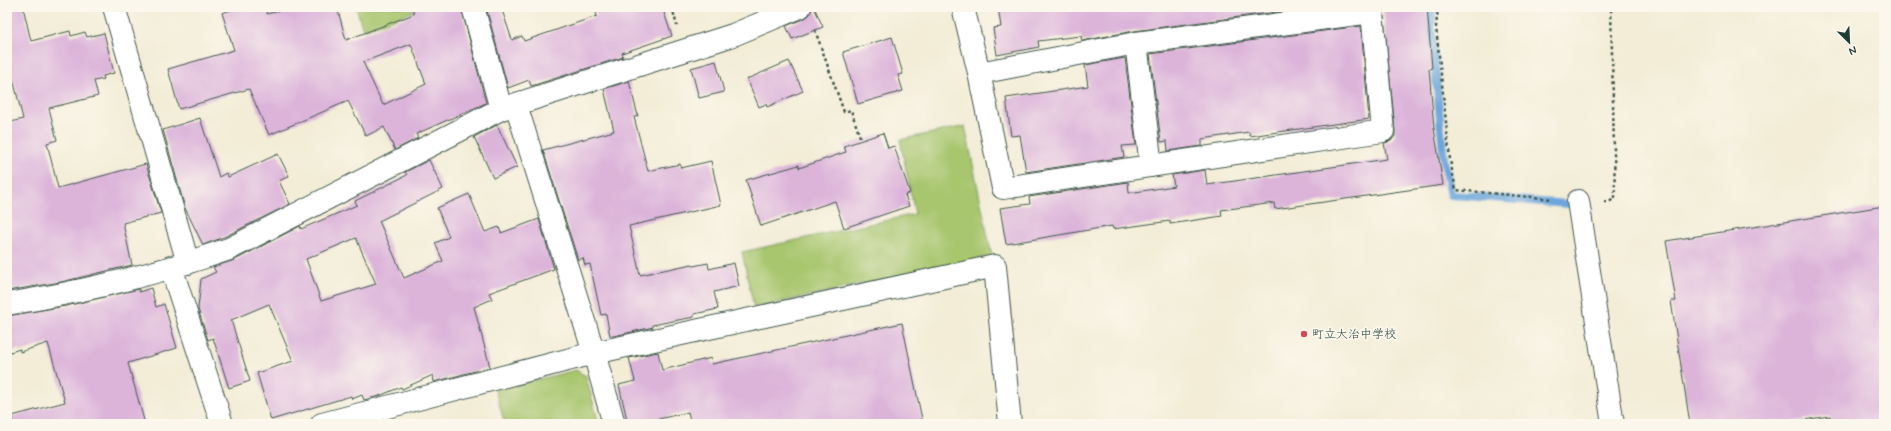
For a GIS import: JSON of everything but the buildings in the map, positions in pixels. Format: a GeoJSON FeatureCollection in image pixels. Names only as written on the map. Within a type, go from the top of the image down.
{"type":"FeatureCollection","features":[{"type":"Feature","properties":{"kind":"street"},"geometry":{"type":"LineString","coordinates":[[114,7],[222,424]]}},
{"type":"Feature","properties":{"kind":"street"},"geometry":{"type":"LineString","coordinates":[[473,7],[594,353],[614,424]]}},
{"type":"Feature","properties":{"kind":"street"},"geometry":{"type":"LineString","coordinates":[[7,304],[73,293],[180,265],[229,248],[288,220],[509,107],[733,35],[800,7]]}},
{"type":"Feature","properties":{"kind":"street"},"geometry":{"type":"LineString","coordinates":[[963,7],[979,73],[1003,188],[1383,131],[1372,12],[1136,43],[979,73]]}},
{"type":"Feature","properties":{"kind":"street"},"geometry":{"type":"LineString","coordinates":[[1136,43],[1151,166]]}},
{"type":"Feature","properties":{"kind":"street"},"geometry":{"type":"LineString","coordinates":[[1578,201],[1613,424]]}},
{"type":"Feature","properties":{"kind":"street"},"geometry":{"type":"LineString","coordinates":[[322,424],[594,353],[995,266],[1010,424]]}},
{"type":"Feature","properties":{"kind":"path"},"geometry":{"type":"LineString","coordinates":[[1438,7],[1436,27],[1450,160],[1456,190],[1578,201],[1609,202],[1615,198],[1611,7]]}},
{"type":"Feature","properties":{"kind":"path"},"geometry":{"type":"LineString","coordinates":[[815,30],[844,112],[851,110],[860,137]]}},
{"type":"Feature","properties":{"kind":"green space"},"geometry":{"type":"Polygon","coordinates":[[[356,7],[411,7],[413,12],[363,30],[356,7]]]}},
{"type":"Feature","properties":{"kind":"green space"},"geometry":{"type":"Polygon","coordinates":[[[965,126],[992,256],[754,308],[742,252],[915,214],[900,140],[965,126]]]}},
{"type":"Feature","properties":{"kind":"green space"},"geometry":{"type":"Polygon","coordinates":[[[576,370],[586,376],[599,424],[505,424],[495,390],[576,370]]]}},
{"type":"Feature","properties":{"kind":"waterway"},"geometry":{"type":"LineString","coordinates":[[1433,7],[1431,26],[1444,161],[1451,195],[1569,204]]}},
{"type":"Feature","properties":{"kind":"place","name":"町立大治中学校"},"geometry":{"type":"Point","coordinates":[1304,334]}}]}
